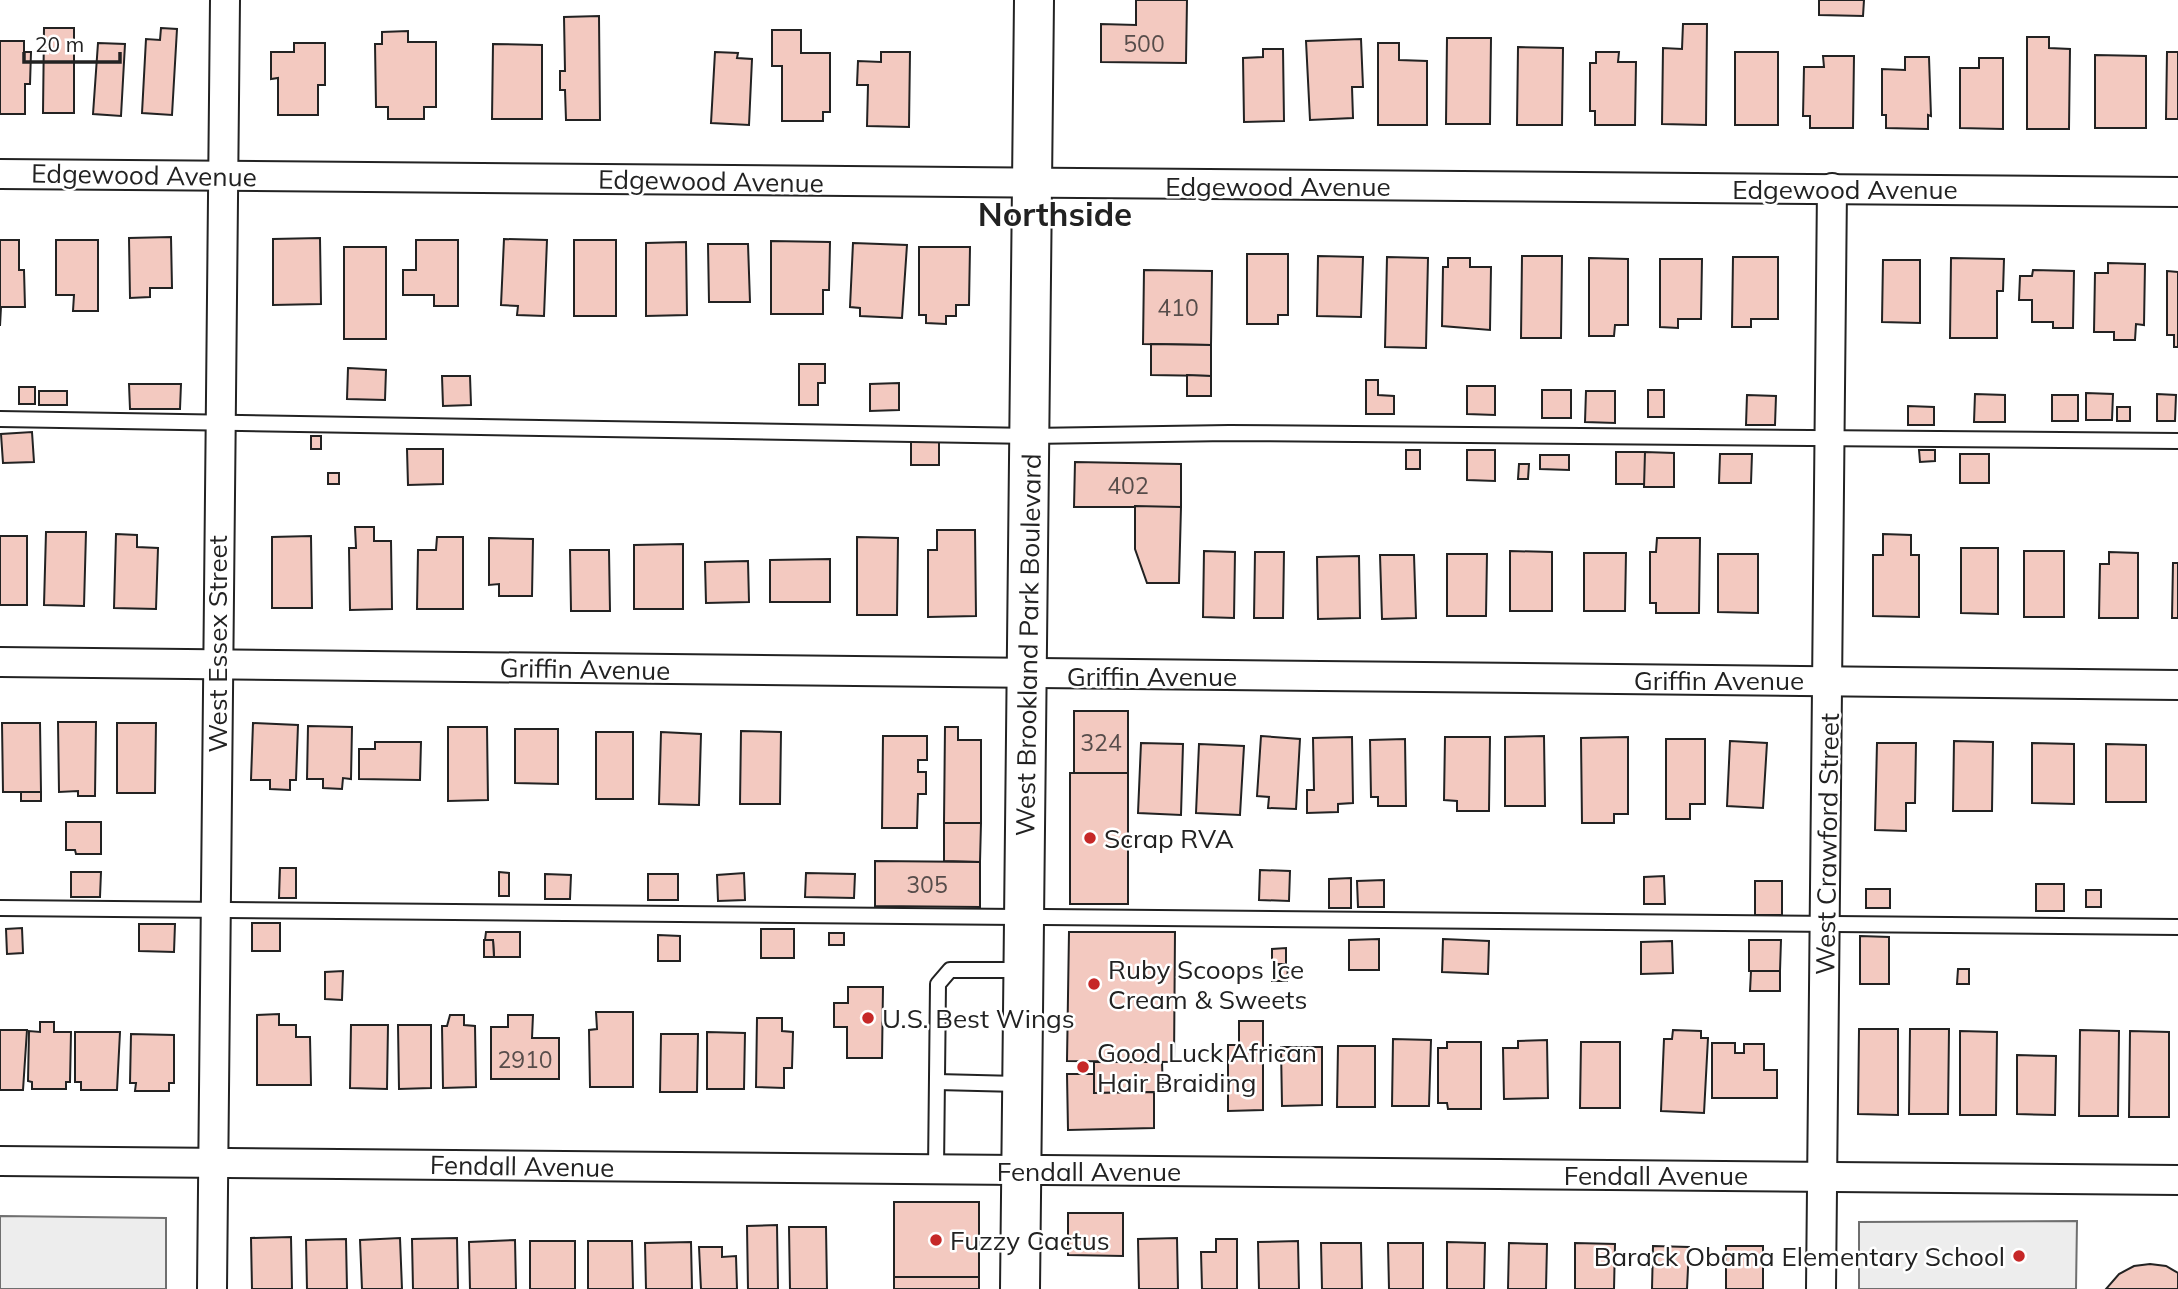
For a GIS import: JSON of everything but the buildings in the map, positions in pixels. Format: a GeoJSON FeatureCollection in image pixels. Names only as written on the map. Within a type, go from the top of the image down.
{"type":"FeatureCollection","features":[{"type":"Feature","properties":{"kind":"main road","name":"West Brookland Park Boulevard"},"geometry":{"type":"LineString","coordinates":[[1020,1289],[1029,674],[1034,0]]}},
{"type":"Feature","properties":{"kind":"street","name":"West Essex Street"},"geometry":{"type":"LineString","coordinates":[[212,1289],[225,0]]}},
{"type":"Feature","properties":{"kind":"street","name":"Edgewood Avenue"},"geometry":{"type":"LineString","coordinates":[[0,174],[2178,192]]}},
{"type":"Feature","properties":{"kind":"street","name":"West Crawford Street"},"geometry":{"type":"LineString","coordinates":[[1821,1289],[1824,924],[1830,681],[1827,440],[1832,188]]}},
{"type":"Feature","properties":{"kind":"street","name":"Griffin Avenue"},"geometry":{"type":"LineString","coordinates":[[0,662],[2178,685]]}},
{"type":"Feature","properties":{"kind":"street","name":"Fendall Avenue"},"geometry":{"type":"LineString","coordinates":[[0,1161],[2178,1180]]}},
{"type":"Feature","properties":{"kind":"lane"},"geometry":{"type":"LineString","coordinates":[[0,419],[1030,436],[1229,433],[2178,441]]}},
{"type":"Feature","properties":{"kind":"lane"},"geometry":{"type":"LineString","coordinates":[[0,908],[2178,928]]}},
{"type":"Feature","properties":{"kind":"lane"},"geometry":{"type":"LineString","coordinates":[[936,1170],[938,984],[950,970],[1025,970]]}},
{"type":"Feature","properties":{"kind":"lane"},"geometry":{"type":"LineString","coordinates":[[937,1082],[1023,1084]]}},
{"type":"Feature","properties":{"kind":"shaded area"},"geometry":{"type":"Polygon","coordinates":[[[0,1216],[166,1218],[166,1289],[0,1289],[0,1216]]]}},
{"type":"Feature","properties":{"kind":"shaded area","name":"Barack Obama Elementary School"},"geometry":{"type":"Polygon","coordinates":[[[2077,1221],[2076,1289],[1859,1289],[1859,1222],[2077,1221]]]}},
{"type":"Feature","properties":{"kind":"place","name":"Scrap RVA"},"geometry":{"type":"Point","coordinates":[1090,838]}},
{"type":"Feature","properties":{"kind":"place","name":"Ruby Scoops Ice Cream & Sweets"},"geometry":{"type":"Point","coordinates":[1094,984]}},
{"type":"Feature","properties":{"kind":"place","name":"U.S. Best Wings"},"geometry":{"type":"Point","coordinates":[868,1018]}},
{"type":"Feature","properties":{"kind":"place","name":"Good Luck African Hair Braiding"},"geometry":{"type":"Point","coordinates":[1083,1067]}},
{"type":"Feature","properties":{"kind":"place","name":"Fuzzy Cactus"},"geometry":{"type":"Point","coordinates":[936,1240]}},
{"type":"Feature","properties":{"kind":"place","name":"Barack Obama Elementary School"},"geometry":{"type":"Point","coordinates":[2019,1256]}},
{"type":"Feature","properties":{"kind":"district","name":"Northside"},"geometry":{"type":"Point","coordinates":[1055,213]}}]}
